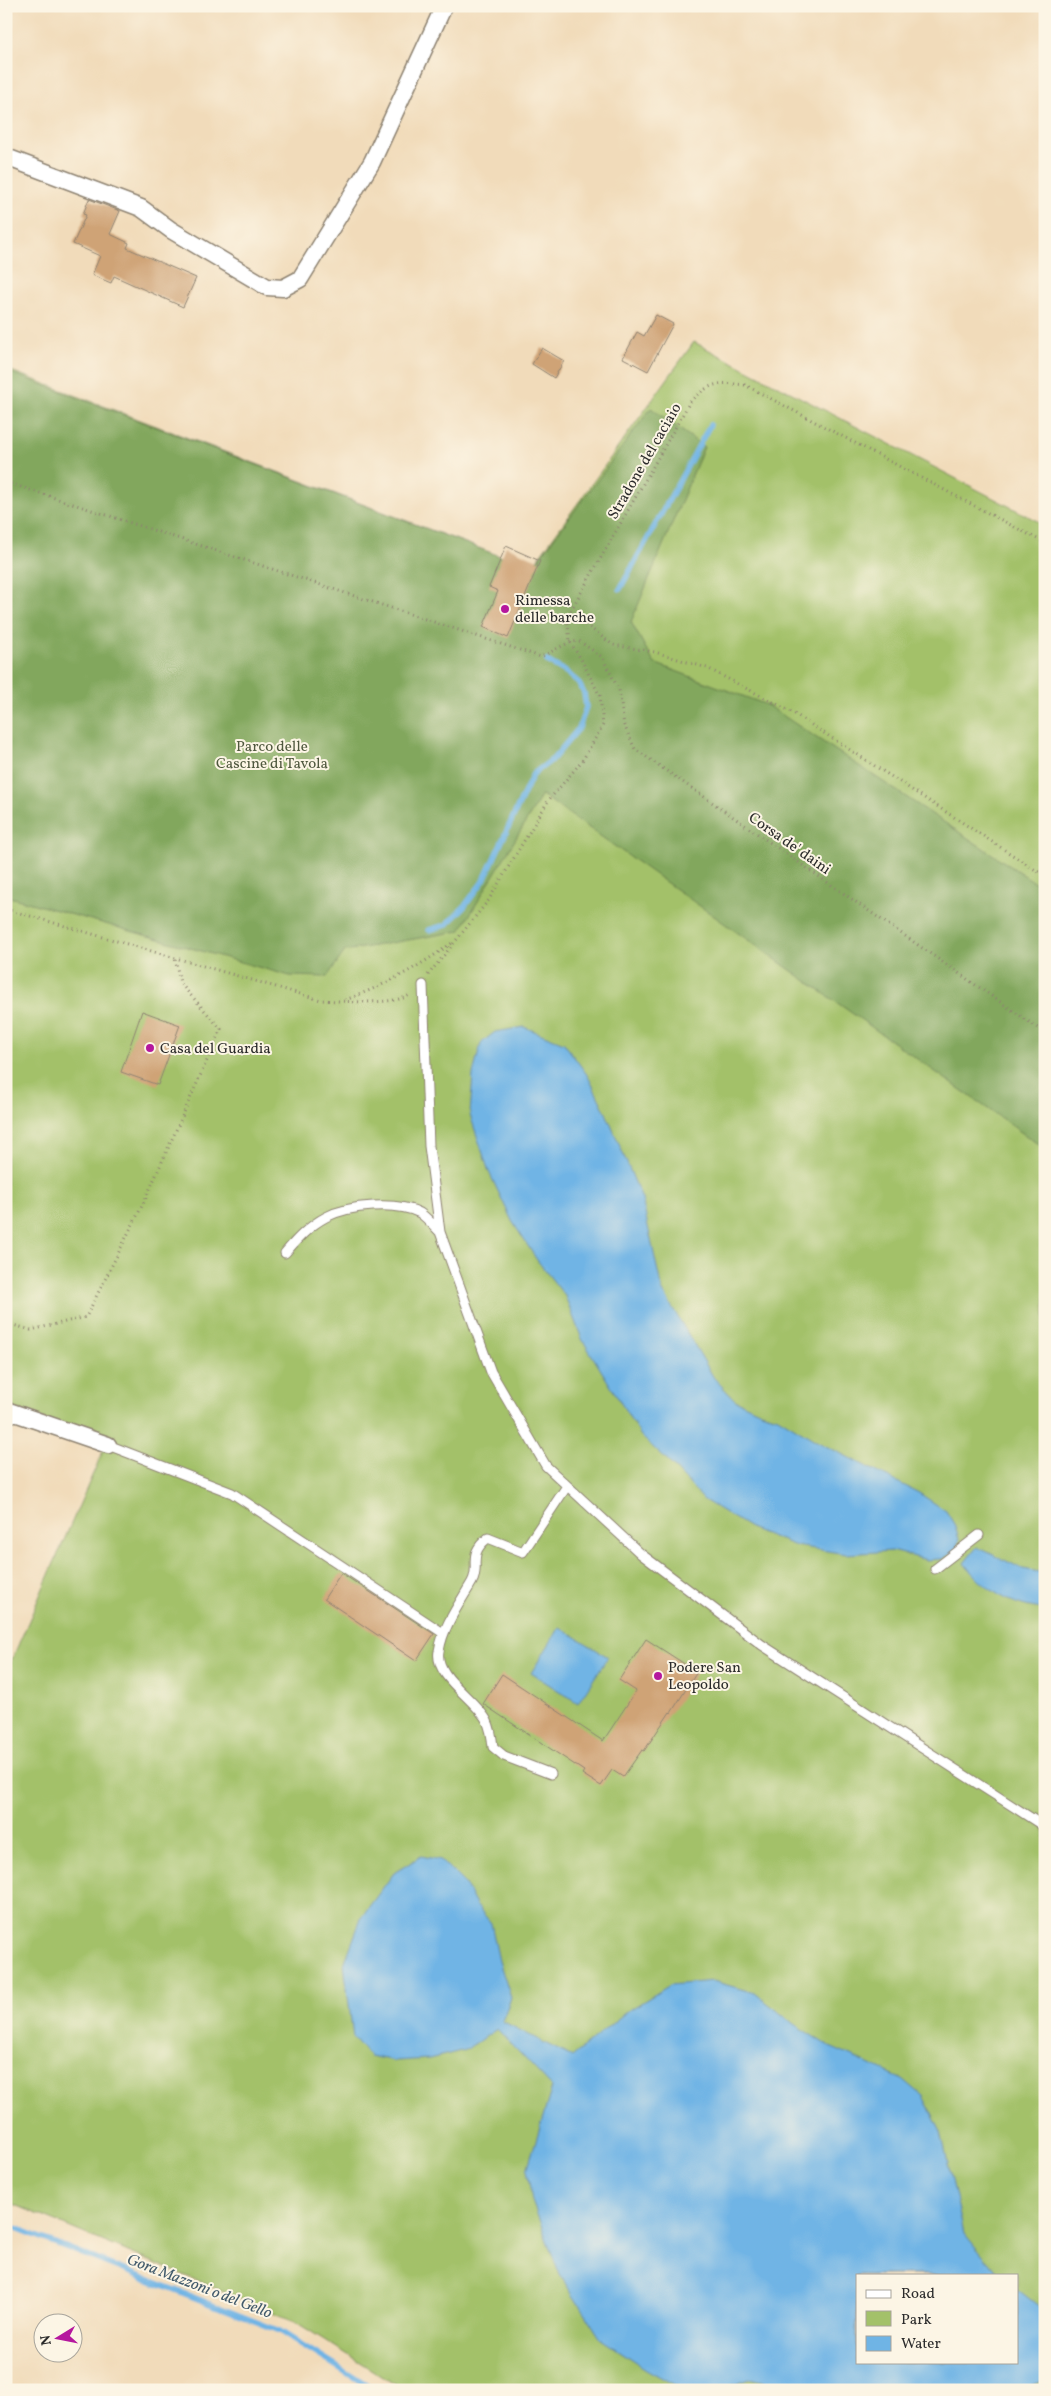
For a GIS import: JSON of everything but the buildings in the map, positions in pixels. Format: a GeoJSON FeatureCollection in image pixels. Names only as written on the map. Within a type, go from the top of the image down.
{"type":"FeatureCollection","features":[{"type":"Feature","properties":{"kind":"street"},"geometry":{"type":"LineString","coordinates":[[6,157],[141,208],[171,230],[267,287],[283,288],[300,278],[372,162],[444,6]]}},
{"type":"Feature","properties":{"kind":"street"},"geometry":{"type":"LineString","coordinates":[[6,1410],[108,1445]]}},
{"type":"Feature","properties":{"kind":"lane"},"geometry":{"type":"LineString","coordinates":[[423,986],[429,1146],[440,1232],[491,1372],[546,1466],[641,1554],[762,1645],[1045,1827]]}},
{"type":"Feature","properties":{"kind":"lane"},"geometry":{"type":"LineString","coordinates":[[285,1253],[301,1234],[326,1217],[353,1208],[406,1207],[422,1214],[440,1232]]}},
{"type":"Feature","properties":{"kind":"lane"},"geometry":{"type":"LineString","coordinates":[[108,1445],[232,1492],[444,1633]]}},
{"type":"Feature","properties":{"kind":"lane"},"geometry":{"type":"LineString","coordinates":[[552,1774],[504,1756],[493,1747],[492,1732],[486,1719],[440,1669],[438,1653],[444,1633],[475,1576],[474,1558],[481,1544],[488,1538],[523,1552],[567,1486]]}},
{"type":"Feature","properties":{"kind":"lane"},"geometry":{"type":"LineString","coordinates":[[935,1569],[979,1535]]}},
{"type":"Feature","properties":{"kind":"path","name":"Stradone del caciaio"},"geometry":{"type":"LineString","coordinates":[[567,617],[691,400],[708,386],[726,383],[745,385],[1045,543]]}},
{"type":"Feature","properties":{"kind":"path"},"geometry":{"type":"LineString","coordinates":[[6,482],[541,657],[570,642]]}},
{"type":"Feature","properties":{"kind":"path"},"geometry":{"type":"LineString","coordinates":[[6,909],[321,1000],[367,1002],[405,999],[423,986],[456,940],[488,901],[548,801],[582,761],[603,725],[600,696],[570,642],[567,617],[585,624],[613,645],[656,652],[707,668],[790,711],[1045,876]]}},
{"type":"Feature","properties":{"kind":"path","name":"Corsa de' daini"},"geometry":{"type":"LineString","coordinates":[[570,642],[579,641],[602,657],[619,690],[624,725],[635,749],[1045,1033]]}},
{"type":"Feature","properties":{"kind":"path"},"geometry":{"type":"LineString","coordinates":[[342,1001],[378,988],[417,968],[456,940]]}},
{"type":"Feature","properties":{"kind":"path"},"geometry":{"type":"LineString","coordinates":[[6,1323],[31,1330],[86,1317],[144,1200],[221,1029],[180,983],[175,958]]}},
{"type":"Feature","properties":{"kind":"green space"},"geometry":{"type":"Polygon","coordinates":[[[694,342],[1045,525],[1045,2390],[404,2390],[294,2321],[6,2201],[6,1673],[106,1444],[6,1405],[6,369],[531,568],[694,342]]]}},
{"type":"Feature","properties":{"kind":"green space","name":"Parco delle Cascine di Tavola"},"geometry":{"type":"Polygon","coordinates":[[[6,371],[532,568],[651,408],[704,447],[631,622],[654,663],[767,705],[1045,889],[1045,1149],[542,795],[460,931],[345,951],[327,977],[290,976],[6,896],[6,371]]]}},
{"type":"Feature","properties":{"kind":"water"},"geometry":{"type":"Polygon","coordinates":[[[524,1027],[564,1043],[588,1076],[606,1113],[642,1199],[662,1290],[714,1378],[735,1400],[761,1412],[778,1417],[818,1442],[919,1493],[946,1511],[954,1524],[959,1539],[956,1551],[942,1559],[927,1560],[892,1551],[846,1554],[796,1546],[752,1529],[704,1500],[672,1465],[641,1436],[582,1339],[565,1296],[537,1260],[512,1221],[489,1172],[470,1115],[473,1074],[481,1043],[495,1032],[524,1027]]]}},
{"type":"Feature","properties":{"kind":"water"},"geometry":{"type":"Polygon","coordinates":[[[977,1547],[1023,1569],[1045,1573],[1045,1609],[1021,1605],[999,1595],[980,1581],[964,1563],[977,1547]]]}},
{"type":"Feature","properties":{"kind":"water"},"geometry":{"type":"Polygon","coordinates":[[[560,1627],[608,1657],[578,1703],[531,1673],[560,1627]]]}},
{"type":"Feature","properties":{"kind":"water"},"geometry":{"type":"Polygon","coordinates":[[[421,1856],[441,1860],[465,1884],[476,1905],[491,1923],[499,1961],[511,1998],[502,2021],[572,2057],[626,2012],[670,1985],[713,1981],[755,1993],[794,2024],[830,2047],[903,2079],[923,2096],[941,2132],[964,2233],[998,2274],[856,2274],[856,2364],[1018,2364],[1018,2290],[1045,2311],[1045,2380],[1021,2390],[787,2390],[773,2384],[750,2379],[720,2390],[684,2390],[646,2369],[601,2339],[560,2275],[532,2201],[527,2170],[552,2087],[497,2029],[465,2050],[429,2059],[395,2061],[369,2056],[353,2037],[344,1964],[362,1916],[394,1873],[421,1856]]]}},
{"type":"Feature","properties":{"kind":"waterway"},"geometry":{"type":"LineString","coordinates":[[620,589],[710,425]]}},
{"type":"Feature","properties":{"kind":"waterway"},"geometry":{"type":"LineString","coordinates":[[429,930],[446,925],[464,907],[484,880],[533,774],[553,759],[579,728],[586,707],[584,693],[578,682],[566,672],[547,661]]}},
{"type":"Feature","properties":{"kind":"waterway","name":"Gora Mazzoni o del Gello"},"geometry":{"type":"LineString","coordinates":[[6,2224],[280,2331],[374,2390]]}},
{"type":"Feature","properties":{"kind":"place","name":"Rimessa delle barche"},"geometry":{"type":"Point","coordinates":[505,609]}},
{"type":"Feature","properties":{"kind":"place","name":"Casa del Guardia"},"geometry":{"type":"Point","coordinates":[150,1048]}},
{"type":"Feature","properties":{"kind":"place","name":"Podere San Leopoldo"},"geometry":{"type":"Point","coordinates":[658,1676]}}]}
